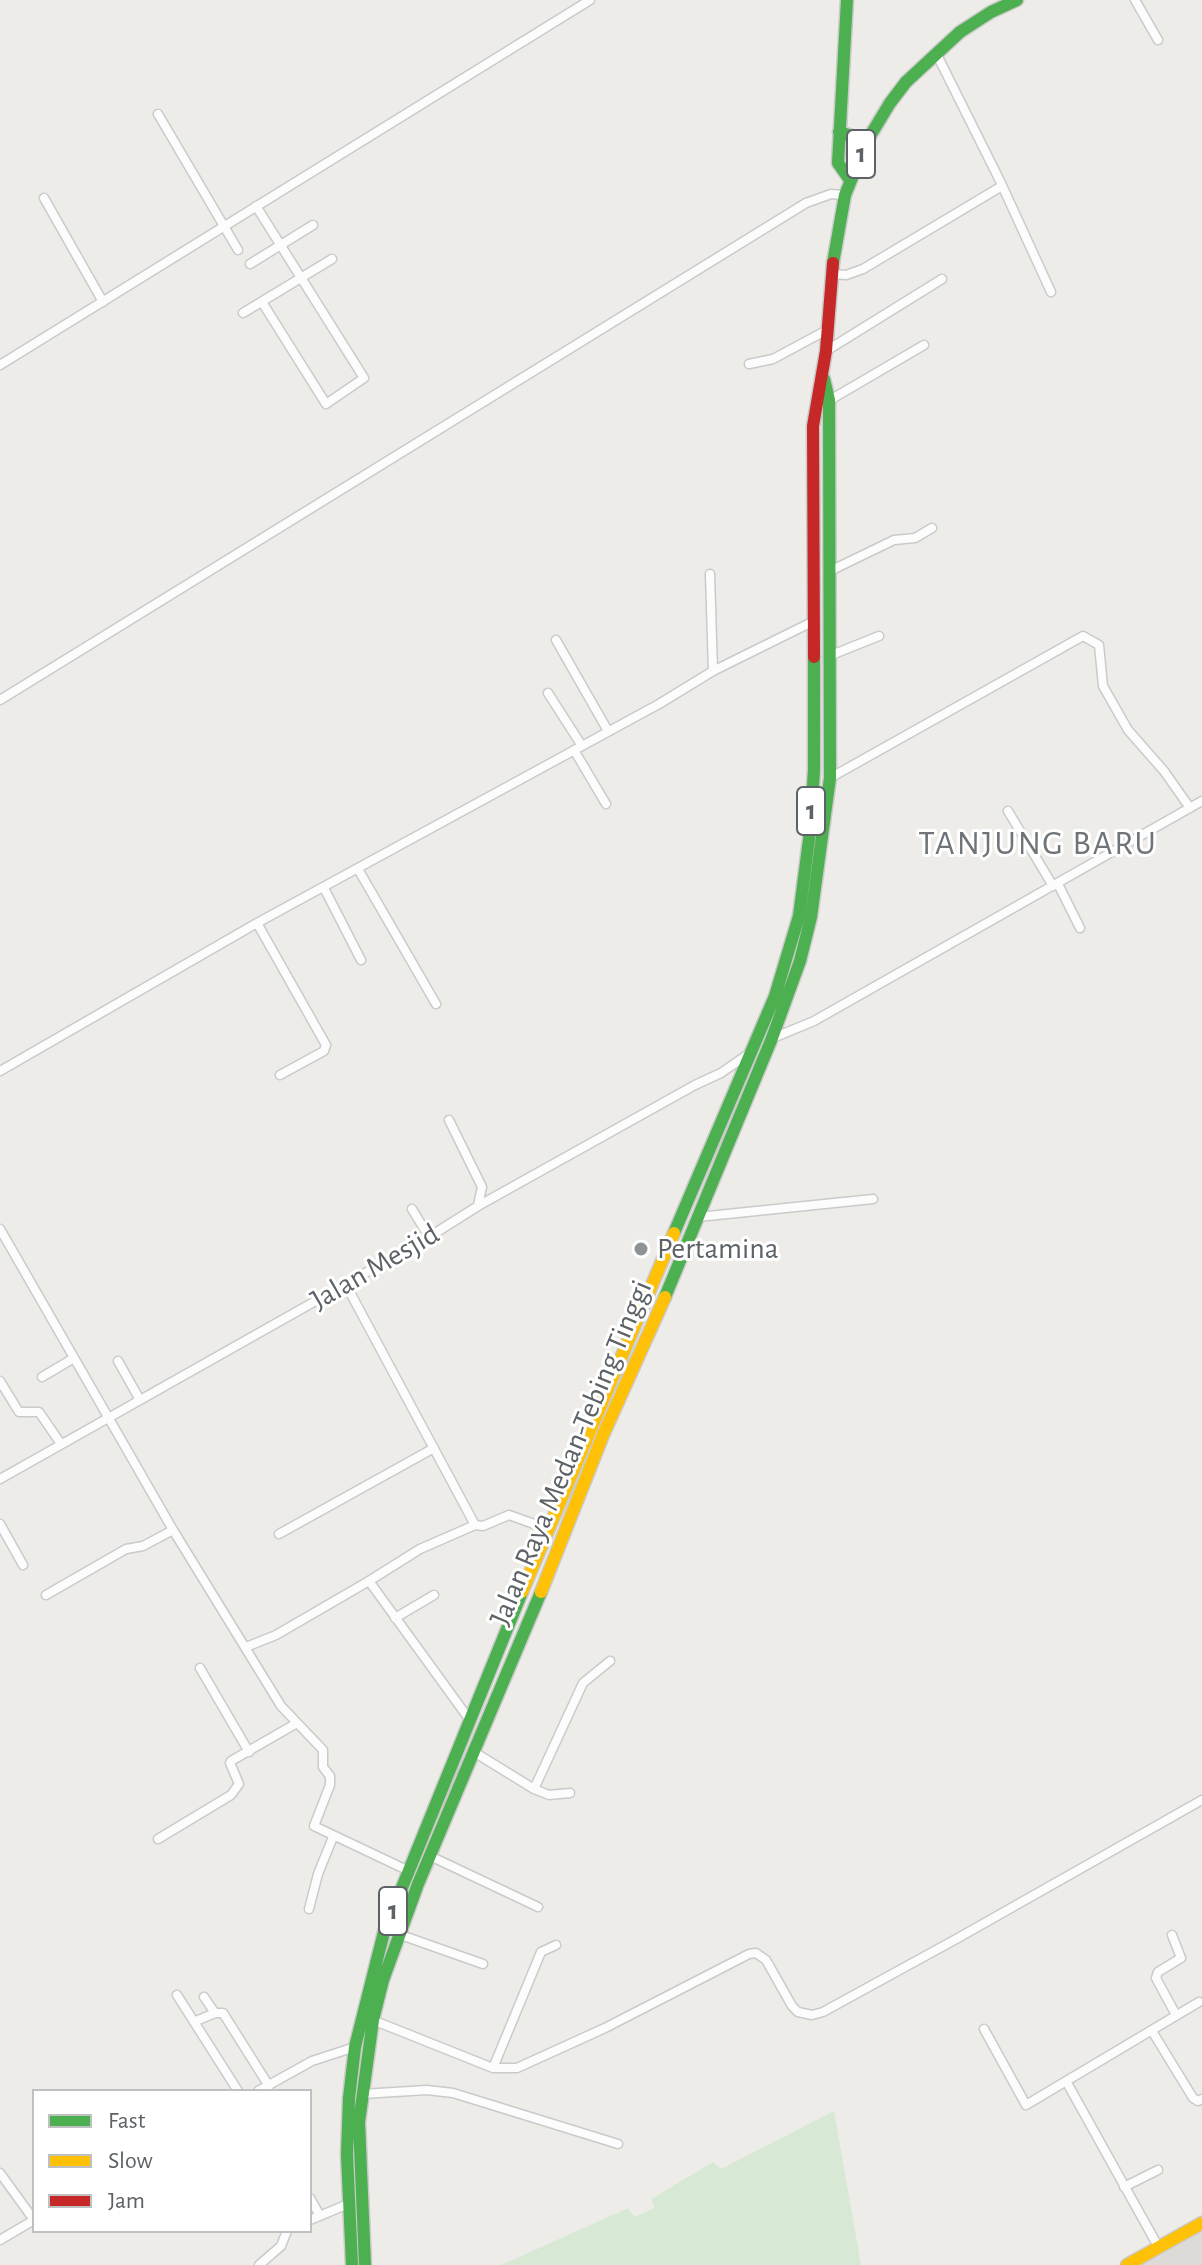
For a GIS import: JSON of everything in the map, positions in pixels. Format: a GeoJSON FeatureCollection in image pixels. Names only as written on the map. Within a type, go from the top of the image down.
{"type":"FeatureCollection","features":[{"type":"Feature","properties":{"kind":"main road"},"geometry":{"type":"LineString","coordinates":[[847,0],[838,163],[850,180]]}},
{"type":"Feature","properties":{"kind":"main road","name":"Jalan Raya Medan-Tebing Tinggi"},"geometry":{"type":"LineString","coordinates":[[365,2265],[360,2168],[361,2094],[367,2018],[384,1932],[548,1529],[660,1272],[787,961],[801,900],[814,770],[813,426],[823,373],[832,274],[845,195],[867,141],[890,103],[935,52],[976,20],[1017,0]]}},
{"type":"Feature","properties":{"kind":"main road"},"geometry":{"type":"LineString","coordinates":[[839,132],[867,141]]}},
{"type":"Feature","properties":{"kind":"main road","name":"Jalan Raya Medan-Tebing Tinggi"},"geometry":{"type":"LineString","coordinates":[[352,2265],[348,2204],[349,2098],[355,2047],[429,1856],[772,1038],[800,961],[811,917],[830,778],[829,400],[823,373]]}},
{"type":"Feature","properties":{"kind":"main road"},"geometry":{"type":"LineString","coordinates":[[529,1579],[544,1584]]}},
{"type":"Feature","properties":{"kind":"main road"},"geometry":{"type":"LineString","coordinates":[[1127,2265],[1202,2223]]}},
{"type":"Feature","properties":{"kind":"street"},"geometry":{"type":"LineString","coordinates":[[0,365],[590,0]]}},
{"type":"Feature","properties":{"kind":"street"},"geometry":{"type":"LineString","coordinates":[[1135,0],[1158,40]]}},
{"type":"Feature","properties":{"kind":"street"},"geometry":{"type":"LineString","coordinates":[[935,52],[1051,292]]}},
{"type":"Feature","properties":{"kind":"street"},"geometry":{"type":"LineString","coordinates":[[158,114],[238,250]]}},
{"type":"Feature","properties":{"kind":"street"},"geometry":{"type":"LineString","coordinates":[[832,274],[846,275],[863,269],[1002,186]]}},
{"type":"Feature","properties":{"kind":"street"},"geometry":{"type":"LineString","coordinates":[[0,700],[806,203],[831,194],[845,195]]}},
{"type":"Feature","properties":{"kind":"street"},"geometry":{"type":"LineString","coordinates":[[44,198],[103,302]]}},
{"type":"Feature","properties":{"kind":"street"},"geometry":{"type":"LineString","coordinates":[[256,206],[364,378],[326,404],[262,302]]}},
{"type":"Feature","properties":{"kind":"street"},"geometry":{"type":"LineString","coordinates":[[250,264],[313,225]]}},
{"type":"Feature","properties":{"kind":"street"},"geometry":{"type":"LineString","coordinates":[[243,313],[332,259]]}},
{"type":"Feature","properties":{"kind":"street"},"geometry":{"type":"LineString","coordinates":[[826,351],[942,279]]}},
{"type":"Feature","properties":{"kind":"street"},"geometry":{"type":"LineString","coordinates":[[749,364],[773,359],[827,330]]}},
{"type":"Feature","properties":{"kind":"street"},"geometry":{"type":"LineString","coordinates":[[829,400],[924,345]]}},
{"type":"Feature","properties":{"kind":"street"},"geometry":{"type":"LineString","coordinates":[[830,571],[894,540],[915,538],[932,528]]}},
{"type":"Feature","properties":{"kind":"street"},"geometry":{"type":"LineString","coordinates":[[710,574],[713,671]]}},
{"type":"Feature","properties":{"kind":"street"},"geometry":{"type":"LineString","coordinates":[[0,1071],[257,923],[713,671],[813,622]]}},
{"type":"Feature","properties":{"kind":"street"},"geometry":{"type":"LineString","coordinates":[[828,656],[879,636]]}},
{"type":"Feature","properties":{"kind":"street"},"geometry":{"type":"LineString","coordinates":[[830,778],[1083,636],[1099,645],[1103,686],[1128,730],[1164,771],[1190,808]]}},
{"type":"Feature","properties":{"kind":"street"},"geometry":{"type":"LineString","coordinates":[[556,640],[608,731]]}},
{"type":"Feature","properties":{"kind":"street"},"geometry":{"type":"LineString","coordinates":[[548,693],[606,804]]}},
{"type":"Feature","properties":{"kind":"street"},"geometry":{"type":"LineString","coordinates":[[772,1038],[814,1021],[1202,801]]}},
{"type":"Feature","properties":{"kind":"street"},"geometry":{"type":"LineString","coordinates":[[1008,811],[1080,928]]}},
{"type":"Feature","properties":{"kind":"street"},"geometry":{"type":"LineString","coordinates":[[358,869],[436,1004]]}},
{"type":"Feature","properties":{"kind":"street"},"geometry":{"type":"LineString","coordinates":[[324,888],[361,960]]}},
{"type":"Feature","properties":{"kind":"street"},"geometry":{"type":"LineString","coordinates":[[257,923],[326,1045],[324,1051],[280,1075]]}},
{"type":"Feature","properties":{"kind":"street","name":"Jalan Mesjid"},"geometry":{"type":"LineString","coordinates":[[0,1479],[429,1237],[478,1206],[721,1073],[749,1054]]}},
{"type":"Feature","properties":{"kind":"street"},"geometry":{"type":"LineString","coordinates":[[449,1120],[482,1187],[478,1206]]}},
{"type":"Feature","properties":{"kind":"street"},"geometry":{"type":"LineString","coordinates":[[696,1217],[873,1199]]}},
{"type":"Feature","properties":{"kind":"street"},"geometry":{"type":"LineString","coordinates":[[412,1209],[429,1237]]}},
{"type":"Feature","properties":{"kind":"street"},"geometry":{"type":"LineString","coordinates":[[0,1229],[173,1530],[281,1706],[324,1753],[323,1767],[330,1776],[330,1785],[314,1826],[410,1872]]}},
{"type":"Feature","properties":{"kind":"street"},"geometry":{"type":"LineString","coordinates":[[345,1283],[475,1525]]}},
{"type":"Feature","properties":{"kind":"street"},"geometry":{"type":"LineString","coordinates":[[42,1377],[74,1358]]}},
{"type":"Feature","properties":{"kind":"street"},"geometry":{"type":"LineString","coordinates":[[118,1361],[140,1400]]}},
{"type":"Feature","properties":{"kind":"street"},"geometry":{"type":"LineString","coordinates":[[0,1381],[19,1412],[39,1412],[61,1444]]}},
{"type":"Feature","properties":{"kind":"street"},"geometry":{"type":"LineString","coordinates":[[279,1534],[434,1448]]}},
{"type":"Feature","properties":{"kind":"street"},"geometry":{"type":"LineString","coordinates":[[246,1647],[276,1635],[420,1549],[475,1525],[483,1526],[509,1515],[548,1529]]}},
{"type":"Feature","properties":{"kind":"street"},"geometry":{"type":"LineString","coordinates":[[0,1524],[23,1565]]}},
{"type":"Feature","properties":{"kind":"street"},"geometry":{"type":"LineString","coordinates":[[46,1595],[126,1549],[143,1546],[173,1530]]}},
{"type":"Feature","properties":{"kind":"street"},"geometry":{"type":"LineString","coordinates":[[369,1581],[471,1722]]}},
{"type":"Feature","properties":{"kind":"street"},"geometry":{"type":"LineString","coordinates":[[395,1618],[434,1595]]}},
{"type":"Feature","properties":{"kind":"street"},"geometry":{"type":"LineString","coordinates":[[534,1789],[583,1683],[610,1661]]}},
{"type":"Feature","properties":{"kind":"street"},"geometry":{"type":"LineString","coordinates":[[200,1668],[249,1752]]}},
{"type":"Feature","properties":{"kind":"street"},"geometry":{"type":"LineString","coordinates":[[158,1839],[237,1790],[239,1784],[230,1762],[297,1723]]}},
{"type":"Feature","properties":{"kind":"street"},"geometry":{"type":"LineString","coordinates":[[473,1752],[534,1789],[549,1795],[570,1793]]}},
{"type":"Feature","properties":{"kind":"street"},"geometry":{"type":"LineString","coordinates":[[367,2018],[493,2068],[506,2070],[527,2065],[749,1954],[761,1955],[792,2006],[798,2012],[812,2015],[823,2012],[1202,1800]]}},
{"type":"Feature","properties":{"kind":"street"},"geometry":{"type":"LineString","coordinates":[[309,1909],[318,1874],[333,1837]]}},
{"type":"Feature","properties":{"kind":"street"},"geometry":{"type":"LineString","coordinates":[[429,1856],[538,1907]]}},
{"type":"Feature","properties":{"kind":"street"},"geometry":{"type":"LineString","coordinates":[[398,1934],[483,1964]]}},
{"type":"Feature","properties":{"kind":"street"},"geometry":{"type":"LineString","coordinates":[[1172,1935],[1181,1958],[1156,1975],[1176,2015]]}},
{"type":"Feature","properties":{"kind":"street"},"geometry":{"type":"LineString","coordinates":[[493,2068],[541,1952],[556,1945]]}},
{"type":"Feature","properties":{"kind":"street"},"geometry":{"type":"LineString","coordinates":[[177,1995],[237,2089]]}},
{"type":"Feature","properties":{"kind":"street"},"geometry":{"type":"LineString","coordinates":[[204,1997],[215,2013]]}},
{"type":"Feature","properties":{"kind":"street"},"geometry":{"type":"LineString","coordinates":[[984,2029],[1025,2105],[1199,2002]]}},
{"type":"Feature","properties":{"kind":"street"},"geometry":{"type":"LineString","coordinates":[[196,2021],[223,2013],[269,2086]]}},
{"type":"Feature","properties":{"kind":"street"},"geometry":{"type":"LineString","coordinates":[[1152,2031],[1193,2098],[1198,2101],[1202,2099]]}},
{"type":"Feature","properties":{"kind":"street"},"geometry":{"type":"LineString","coordinates":[[262,2089],[326,2055],[355,2047]]}},
{"type":"Feature","properties":{"kind":"street"},"geometry":{"type":"LineString","coordinates":[[1066,2081],[1159,2248]]}},
{"type":"Feature","properties":{"kind":"street"},"geometry":{"type":"LineString","coordinates":[[361,2094],[443,2091],[618,2144]]}},
{"type":"Feature","properties":{"kind":"street"},"geometry":{"type":"LineString","coordinates":[[1124,2187],[1158,2170]]}},
{"type":"Feature","properties":{"kind":"street"},"geometry":{"type":"LineString","coordinates":[[0,2173],[32,2217]]}},
{"type":"Feature","properties":{"kind":"street"},"geometry":{"type":"LineString","coordinates":[[312,2202],[320,2216]]}},
{"type":"Feature","properties":{"kind":"street"},"geometry":{"type":"LineString","coordinates":[[312,2219],[348,2204]]}},
{"type":"Feature","properties":{"kind":"street"},"geometry":{"type":"LineString","coordinates":[[0,2240],[32,2221]]}},
{"type":"Feature","properties":{"kind":"street"},"geometry":{"type":"LineString","coordinates":[[259,2265],[281,2246],[286,2233]]}},
{"type":"Feature","properties":{"kind":"shaded area"},"geometry":{"type":"Polygon","coordinates":[[[1202,2226],[1202,2265],[1137,2265],[1202,2226]]]}},
{"type":"Feature","properties":{"kind":"green space"},"geometry":{"type":"Polygon","coordinates":[[[834,2111],[861,2265],[501,2265],[628,2208],[634,2217],[655,2208],[651,2199],[713,2162],[721,2169],[834,2111]]]}},
{"type":"Feature","properties":{"kind":"traffic: fast"},"geometry":{"type":"LineString","coordinates":[[847,0],[838,163],[850,180]]}},
{"type":"Feature","properties":{"kind":"traffic: fast"},"geometry":{"type":"LineString","coordinates":[[833,263],[845,195],[867,141],[890,103],[906,82],[960,32],[1017,0]]}},
{"type":"Feature","properties":{"kind":"traffic: fast"},"geometry":{"type":"LineString","coordinates":[[839,132],[867,141]]}},
{"type":"Feature","properties":{"kind":"traffic: fast"},"geometry":{"type":"LineString","coordinates":[[665,1297],[772,1038],[800,961],[811,917],[830,778],[829,400],[824,379]]}},
{"type":"Feature","properties":{"kind":"traffic: fast"},"geometry":{"type":"LineString","coordinates":[[674,1233],[775,996],[799,916],[814,770],[814,657]]}},
{"type":"Feature","properties":{"kind":"traffic: fast"},"geometry":{"type":"LineString","coordinates":[[352,2265],[347,2155],[349,2098],[355,2047],[384,1932],[522,1592]]}},
{"type":"Feature","properties":{"kind":"traffic: fast"},"geometry":{"type":"LineString","coordinates":[[365,2265],[359,2122],[373,2020],[383,1980],[418,1884],[541,1592]]}},
{"type":"Feature","properties":{"kind":"traffic: slow"},"geometry":{"type":"LineString","coordinates":[[522,1592],[674,1233]]}},
{"type":"Feature","properties":{"kind":"traffic: slow"},"geometry":{"type":"LineString","coordinates":[[541,1592],[603,1435],[665,1297]]}},
{"type":"Feature","properties":{"kind":"traffic: slow"},"geometry":{"type":"LineString","coordinates":[[1127,2265],[1202,2223]]}},
{"type":"Feature","properties":{"kind":"traffic: jam"},"geometry":{"type":"LineString","coordinates":[[814,657],[813,426],[826,351],[833,263]]}},
{"type":"Feature","properties":{"kind":"place","name":"Pertamina"},"geometry":{"type":"Point","coordinates":[641,1249]}},
{"type":"Feature","properties":{"kind":"district","name":"TANJUNG BARU"},"geometry":{"type":"Point","coordinates":[1038,844]}}]}
